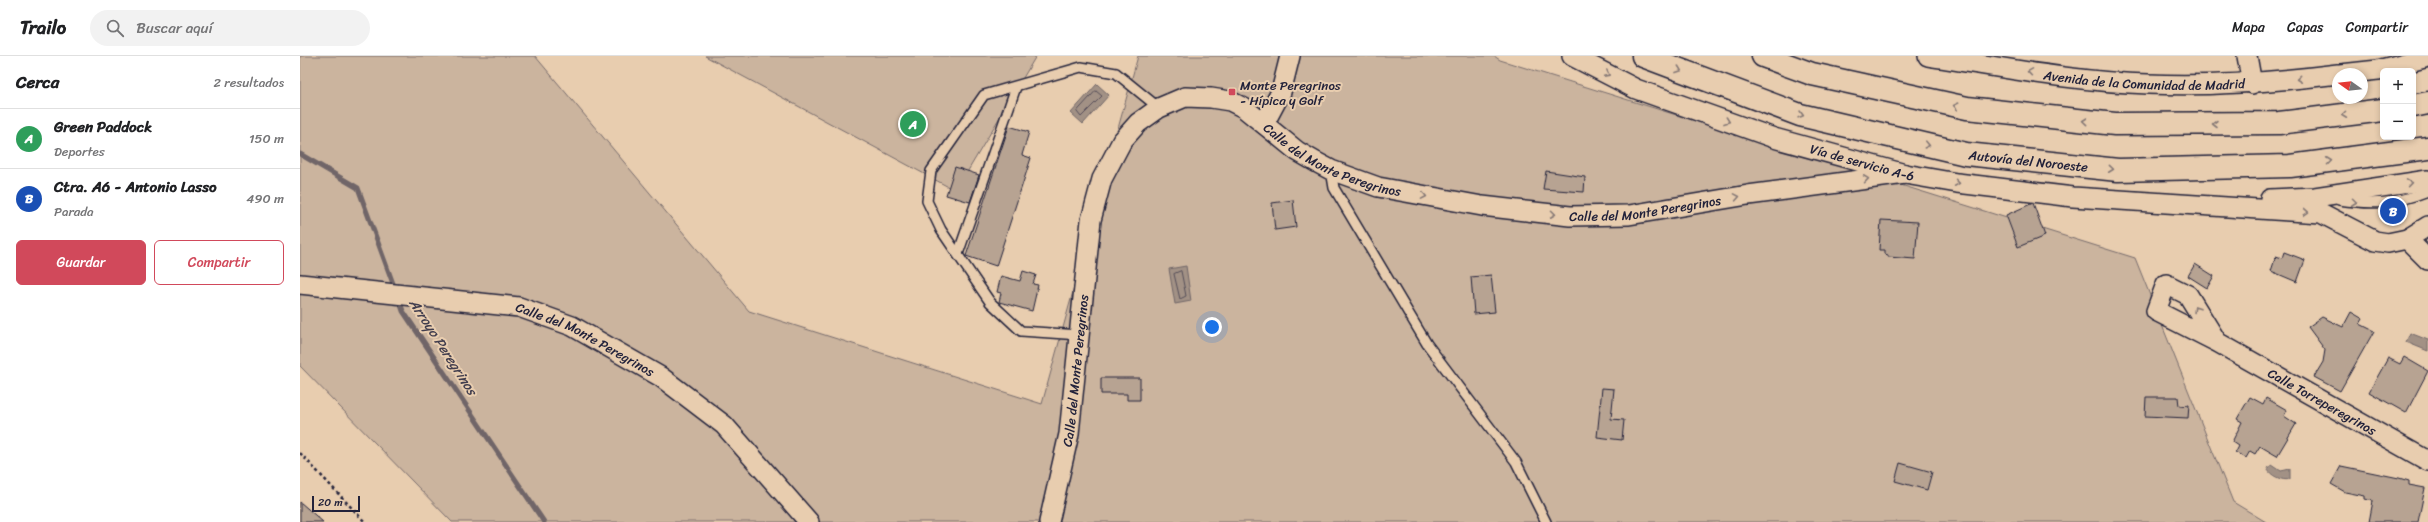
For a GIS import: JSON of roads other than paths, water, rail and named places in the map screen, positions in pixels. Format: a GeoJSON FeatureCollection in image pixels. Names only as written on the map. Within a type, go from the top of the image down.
{"type":"FeatureCollection","features":[{"type":"Feature","properties":{"kind":"highway","name":"Autovía del Noroeste"},"geometry":{"type":"LineString","coordinates":[[1643,56],[1800,115],[1966,154],[2125,170],[2290,166],[2428,148]]}},
{"type":"Feature","properties":{"kind":"highway"},"geometry":{"type":"LineString","coordinates":[[1763,56],[1812,74],[1968,108],[2115,124],[2279,123],[2380,110]]}},
{"type":"Feature","properties":{"kind":"highway"},"geometry":{"type":"LineString","coordinates":[[2416,105],[2428,103]]}},
{"type":"Feature","properties":{"kind":"street"},"geometry":{"type":"LineString","coordinates":[[1264,124],[1280,92],[1290,56]]}},
{"type":"Feature","properties":{"kind":"street","name":"Vía de servicio A-6"},"geometry":{"type":"LineString","coordinates":[[1572,56],[1636,89],[1774,138],[1905,174],[1957,183],[2073,197],[2169,203]]}},
{"type":"Feature","properties":{"kind":"street","name":"Avenida de la Comunidad de Madrid"},"geometry":{"type":"LineString","coordinates":[[1928,56],[2060,76],[2147,84],[2252,84],[2332,75]]}},
{"type":"Feature","properties":{"kind":"street"},"geometry":{"type":"LineString","coordinates":[[2247,56],[2252,84]]}},
{"type":"Feature","properties":{"kind":"street","name":"Avenida de la Comunidad de Madrid"},"geometry":{"type":"LineString","coordinates":[[2368,71],[2378,70],[2428,57]]}},
{"type":"Feature","properties":{"kind":"street","name":"Calle del Monte Peregrinos"},"geometry":{"type":"LineString","coordinates":[[1049,522],[1069,434],[1091,220],[1102,179],[1122,141],[1138,123],[1159,108],[1185,97],[1211,98],[1230,101],[1244,108],[1297,151],[1331,170],[1378,188],[1482,206],[1570,216],[1629,215],[1748,195],[1905,174]]}},
{"type":"Feature","properties":{"kind":"street"},"geometry":{"type":"LineString","coordinates":[[2169,203],[2315,197],[2428,180]]}},
{"type":"Feature","properties":{"kind":"street"},"geometry":{"type":"LineString","coordinates":[[2169,203],[2321,213],[2375,241],[2388,243],[2407,239],[2428,226]]}},
{"type":"Feature","properties":{"kind":"street"},"geometry":{"type":"LineString","coordinates":[[2407,239],[2428,260]]}},
{"type":"Feature","properties":{"kind":"street","name":"Calle del Monte Peregrinos"},"geometry":{"type":"LineString","coordinates":[[300,284],[519,306],[572,326],[661,377],[724,425],[809,522]]}},
{"type":"Feature","properties":{"kind":"street","name":"Calle Torreperegrinos"},"geometry":{"type":"LineString","coordinates":[[2217,342],[2428,461]]}},
{"type":"Feature","properties":{"kind":"lane"},"geometry":{"type":"LineString","coordinates":[[1080,335],[1021,331],[990,302],[941,230],[928,201],[931,171],[984,95],[1081,67],[1116,73],[1159,108]]}},
{"type":"Feature","properties":{"kind":"lane"},"geometry":{"type":"LineString","coordinates":[[958,254],[1016,87]]}},
{"type":"Feature","properties":{"kind":"lane"},"geometry":{"type":"LineString","coordinates":[[1331,170],[1334,188],[1427,344],[1516,462],[1546,522]]}},
{"type":"Feature","properties":{"kind":"lane"},"geometry":{"type":"LineString","coordinates":[[2315,197],[2372,204],[2413,197],[2428,191]]}},
{"type":"Feature","properties":{"kind":"water"},"geometry":{"type":"Polygon","coordinates":[[[1097,84],[1109,95],[1083,124],[1071,113],[1097,84]]]}},
{"type":"Feature","properties":{"kind":"water"},"geometry":{"type":"Polygon","coordinates":[[[1186,266],[1191,301],[1175,304],[1169,269],[1186,266]]]}},
{"type":"Feature","properties":{"kind":"water"},"geometry":{"type":"Polygon","coordinates":[[[2410,333],[2428,340],[2428,351],[2406,342],[2410,333]]]}},
{"type":"Feature","properties":{"kind":"water"},"geometry":{"type":"Polygon","coordinates":[[[2272,465],[2281,471],[2290,469],[2290,479],[2280,479],[2270,473],[2267,468],[2272,465]]]}},
{"type":"Feature","properties":{"kind":"waterway","name":"Arroyo Peregrinos"},"geometry":{"type":"LineString","coordinates":[[300,154],[358,188],[395,289]]}},
{"type":"Feature","properties":{"kind":"waterway","name":"Arroyo Peregrinos"},"geometry":{"type":"LineString","coordinates":[[399,299],[403,311],[544,522]]}},
{"type":"Feature","properties":{"kind":"place","name":"Monte Peregrinos - Hípica y Golf"},"geometry":{"type":"Point","coordinates":[1232,92]}},
{"type":"Feature","properties":{"kind":"place","name":"Green Paddock"},"geometry":{"type":"Point","coordinates":[913,124]}},
{"type":"Feature","properties":{"kind":"place","name":"Ctra. A6 - Antonio Lasso"},"geometry":{"type":"Point","coordinates":[2393,211]}}]}
